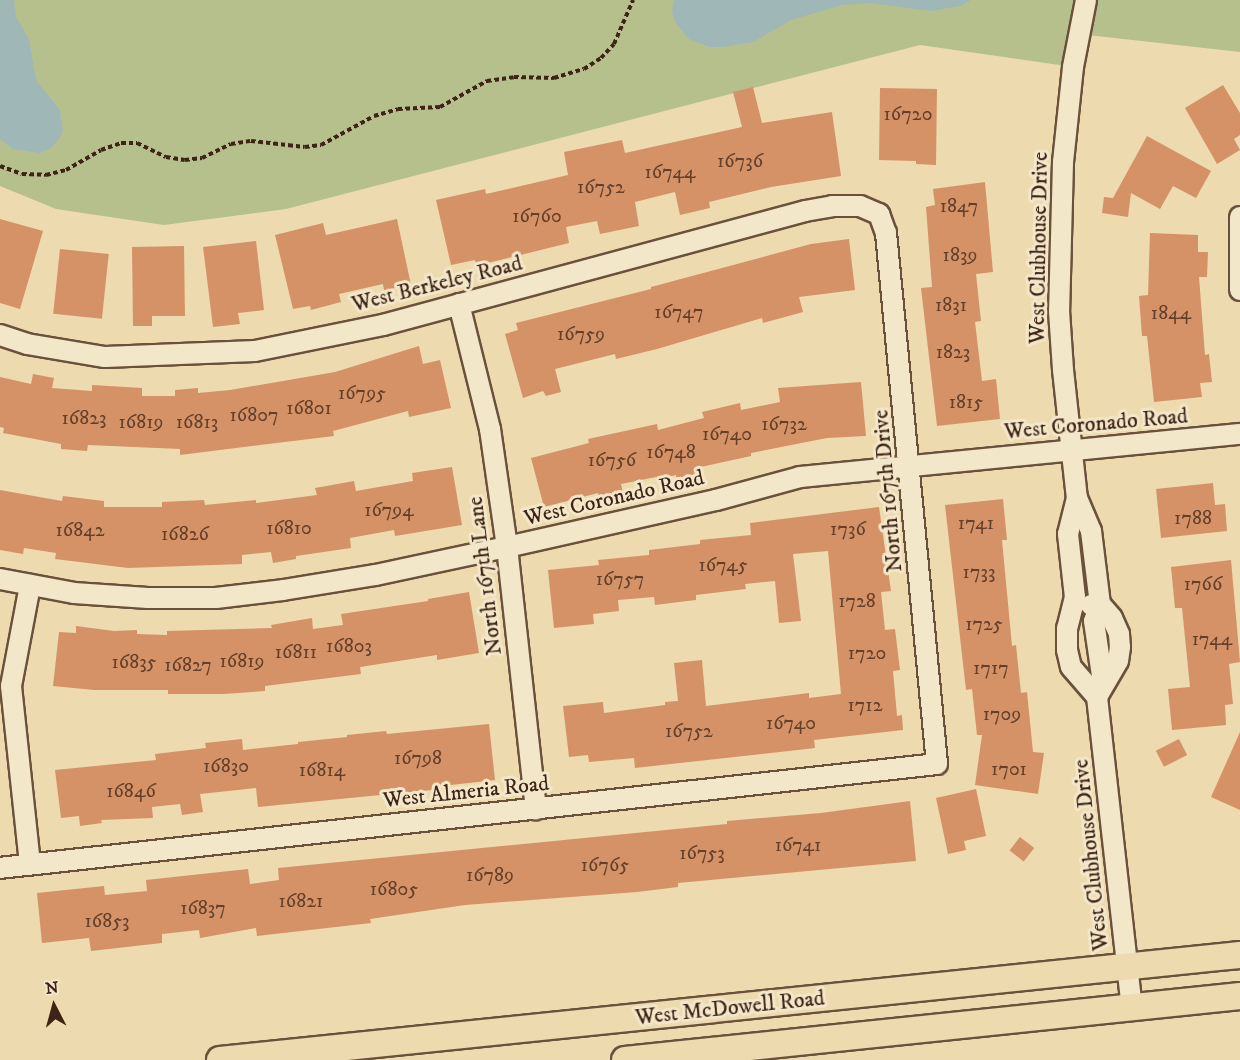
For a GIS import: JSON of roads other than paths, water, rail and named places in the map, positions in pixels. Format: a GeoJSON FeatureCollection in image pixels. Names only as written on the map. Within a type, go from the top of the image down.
{"type":"FeatureCollection","features":[{"type":"Feature","properties":{"kind":"main road","name":"West McDowell Road"},"geometry":{"type":"LineString","coordinates":[[220,1060],[1240,955]]}},
{"type":"Feature","properties":{"kind":"main road","name":"West McDowell Road"},"geometry":{"type":"LineString","coordinates":[[625,1060],[1240,996]]}},
{"type":"Feature","properties":{"kind":"street","name":"West Clubhouse Drive"},"geometry":{"type":"LineString","coordinates":[[1086,0],[1072,67],[1060,209],[1059,311],[1077,498],[1092,531],[1100,604],[1094,621],[1132,1007]]}},
{"type":"Feature","properties":{"kind":"street","name":"West Berkeley Road"},"geometry":{"type":"LineString","coordinates":[[0,335],[27,344],[105,357],[255,351],[383,325],[814,209],[832,206],[860,206],[879,214]]}},
{"type":"Feature","properties":{"kind":"street","name":"North 167th Drive"},"geometry":{"type":"LineString","coordinates":[[879,214],[886,233],[910,464],[937,764]]}},
{"type":"Feature","properties":{"kind":"street"},"geometry":{"type":"LineString","coordinates":[[1240,217],[1240,290]]}},
{"type":"Feature","properties":{"kind":"street","name":"North 167th Lane"},"geometry":{"type":"LineString","coordinates":[[459,304],[490,429],[507,547],[536,809]]}},
{"type":"Feature","properties":{"kind":"street","name":"West Coronado Road"},"geometry":{"type":"LineString","coordinates":[[0,579],[74,593],[148,598],[216,598],[376,575],[716,500],[800,477],[910,464],[1240,434]]}},
{"type":"Feature","properties":{"kind":"street","name":"West Clubhouse Drive"},"geometry":{"type":"LineString","coordinates":[[1077,498],[1068,534],[1074,607],[1067,628],[1069,658],[1071,667],[1083,683],[1100,690]]}},
{"type":"Feature","properties":{"kind":"street"},"geometry":{"type":"LineString","coordinates":[[30,585],[11,686],[30,864]]}},
{"type":"Feature","properties":{"kind":"street"},"geometry":{"type":"LineString","coordinates":[[1074,607],[1100,604]]}},
{"type":"Feature","properties":{"kind":"street","name":"West Almeria Road"},"geometry":{"type":"LineString","coordinates":[[0,868],[937,764]]}},
{"type":"Feature","properties":{"kind":"water"},"geometry":{"type":"Polygon","coordinates":[[[0,0],[14,0],[16,17],[29,39],[36,80],[60,110],[63,131],[51,148],[40,153],[13,149],[0,139],[0,0]]]}},
{"type":"Feature","properties":{"kind":"water"},"geometry":{"type":"Polygon","coordinates":[[[674,0],[971,0],[960,6],[930,11],[871,3],[842,5],[791,20],[753,42],[709,47],[689,39],[675,22],[672,11],[674,0]]]}}]}
